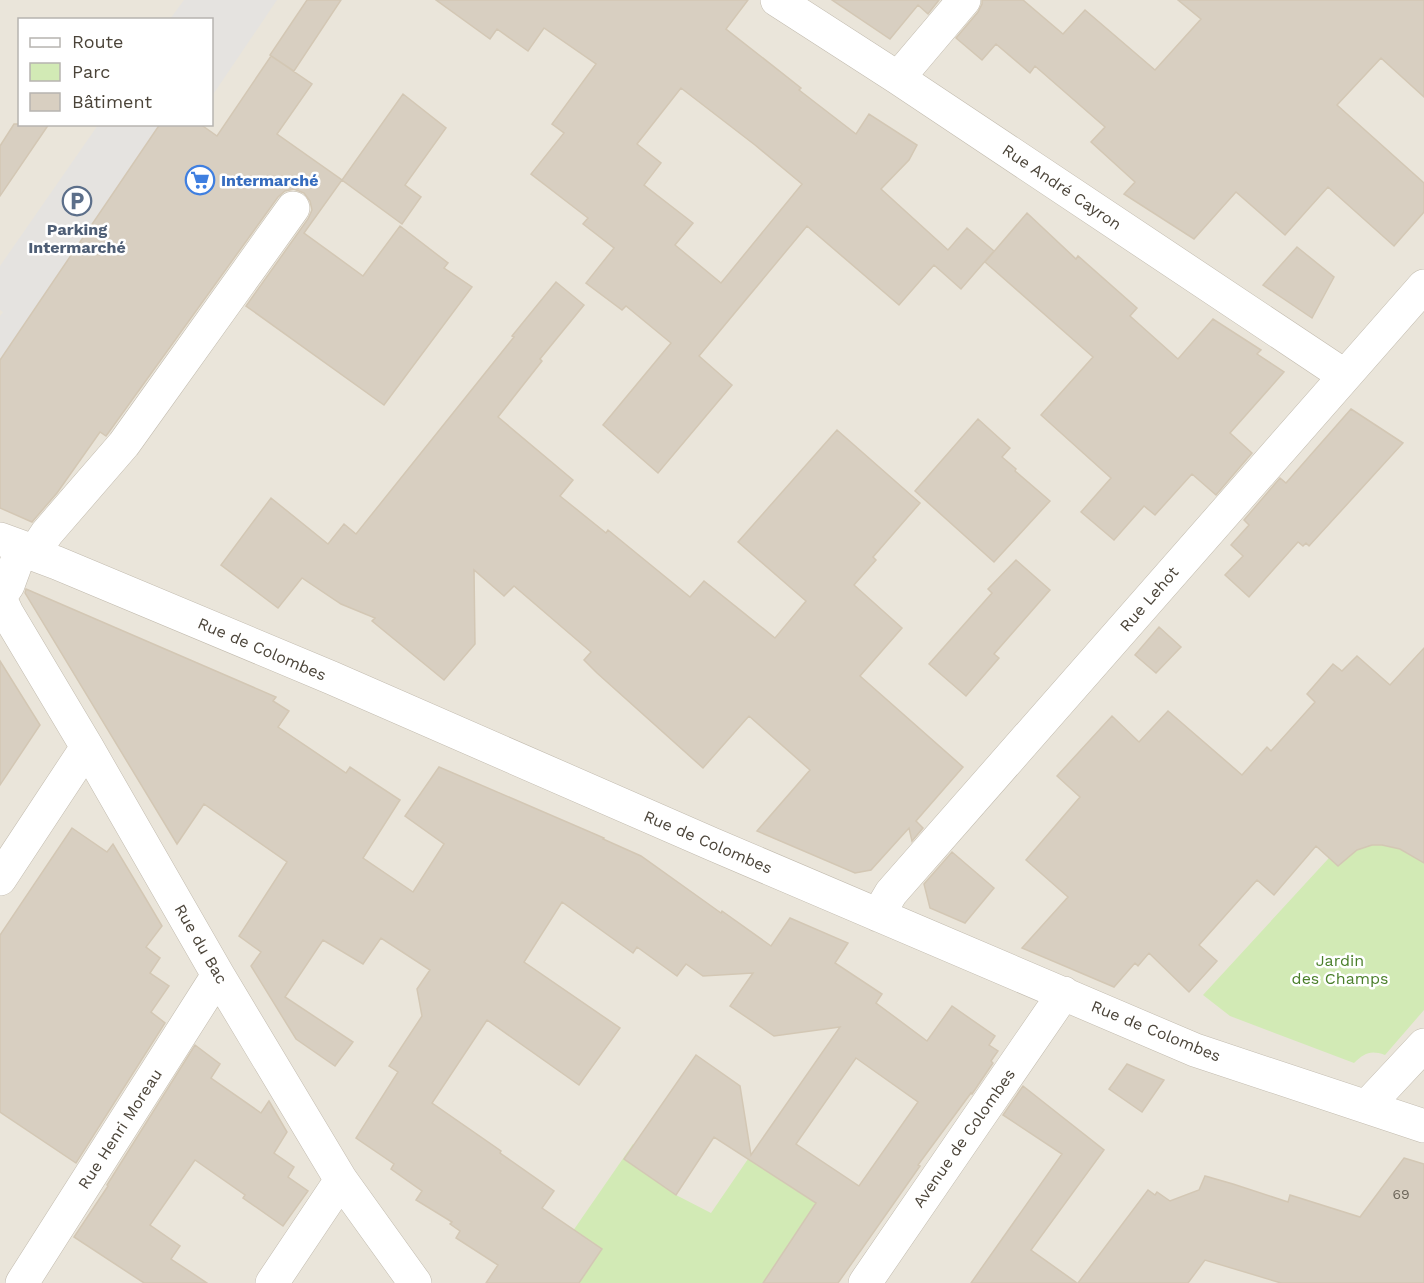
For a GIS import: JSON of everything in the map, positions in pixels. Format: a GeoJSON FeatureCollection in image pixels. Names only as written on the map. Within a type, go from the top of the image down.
{"type":"FeatureCollection","features":[{"type":"Feature","properties":{"kind":"street","name":"Rue André Cayron"},"geometry":{"type":"LineString","coordinates":[[777,0],[1345,376]]}},
{"type":"Feature","properties":{"kind":"street"},"geometry":{"type":"LineString","coordinates":[[898,78],[964,0]]}},
{"type":"Feature","properties":{"kind":"street","name":"Rue du Bac"},"geometry":{"type":"LineString","coordinates":[[293,208],[124,444],[47,533],[18,546],[8,585],[0,598],[341,1180],[415,1283]]}},
{"type":"Feature","properties":{"kind":"street","name":"Rue Lehot"},"geometry":{"type":"LineString","coordinates":[[878,915],[891,893],[1424,286]]}},
{"type":"Feature","properties":{"kind":"street","name":"Rue de Colombes"},"geometry":{"type":"LineString","coordinates":[[18,546],[332,678],[1194,1050],[1424,1126]]}},
{"type":"Feature","properties":{"kind":"street"},"geometry":{"type":"LineString","coordinates":[[0,879],[87,747]]}},
{"type":"Feature","properties":{"kind":"street","name":"Rue Henri Moreau"},"geometry":{"type":"LineString","coordinates":[[22,1283],[219,975]]}},
{"type":"Feature","properties":{"kind":"street","name":"Avenue de Colombes"},"geometry":{"type":"LineString","coordinates":[[865,1283],[1064,993]]}},
{"type":"Feature","properties":{"kind":"street"},"geometry":{"type":"LineString","coordinates":[[1367,1106],[1424,1045]]}},
{"type":"Feature","properties":{"kind":"street"},"geometry":{"type":"LineString","coordinates":[[272,1283],[341,1180]]}},
{"type":"Feature","properties":{"kind":"shaded area"},"geometry":{"type":"Polygon","coordinates":[[[0,0],[1424,0],[1424,1283],[0,1283],[0,0]]]}},
{"type":"Feature","properties":{"kind":"shaded area"},"geometry":{"type":"Polygon","coordinates":[[[184,0],[277,0],[213,95],[213,18],[171,18],[184,0]]]}},
{"type":"Feature","properties":{"kind":"shaded area","name":"Parking Intermarché"},"geometry":{"type":"Polygon","coordinates":[[[97,126],[159,126],[0,360],[0,316],[3,312],[0,310],[0,266],[97,126]]]}},
{"type":"Feature","properties":{"kind":"green space","name":"Jardin des Champs"},"geometry":{"type":"Polygon","coordinates":[[[1374,809],[1424,853],[1424,1010],[1385,1055],[1368,1053],[1354,1063],[1230,1016],[1203,995],[1374,809]]]}},
{"type":"Feature","properties":{"kind":"green space"},"geometry":{"type":"Polygon","coordinates":[[[633,1144],[685,1180],[676,1195],[711,1213],[748,1159],[817,1204],[763,1283],[537,1283],[633,1144]]]}},
{"type":"Feature","properties":{"kind":"building"},"geometry":{"type":"Polygon","coordinates":[[[307,0],[341,0],[294,71],[270,55],[307,0]]]}},
{"type":"Feature","properties":{"kind":"building"},"geometry":{"type":"Polygon","coordinates":[[[436,0],[748,0],[726,29],[856,134],[869,114],[917,145],[909,160],[881,189],[948,250],[967,228],[994,251],[961,289],[934,265],[899,305],[807,226],[699,356],[732,385],[658,473],[603,425],[671,343],[626,306],[622,310],[586,283],[614,248],[583,224],[588,218],[531,174],[564,133],[552,124],[596,64],[544,28],[528,51],[497,29],[490,39],[436,0]],[[681,88],[637,144],[661,163],[644,185],[693,223],[675,245],[721,283],[802,184],[681,88]]]}},
{"type":"Feature","properties":{"kind":"building"},"geometry":{"type":"Polygon","coordinates":[[[832,0],[939,0],[928,14],[918,5],[890,39],[832,0]]]}},
{"type":"Feature","properties":{"kind":"building"},"geometry":{"type":"Polygon","coordinates":[[[982,0],[1023,0],[1063,34],[1085,10],[1155,70],[1201,19],[1178,0],[1424,0],[1424,97],[1381,58],[1337,105],[1424,183],[1424,212],[1394,246],[1328,187],[1285,235],[1236,192],[1194,239],[1124,194],[1135,182],[1091,142],[1105,127],[1035,66],[1030,73],[996,44],[982,60],[956,38],[978,12],[982,0]]]}},
{"type":"Feature","properties":{"kind":"building"},"geometry":{"type":"Polygon","coordinates":[[[271,56],[312,84],[277,134],[342,180],[304,233],[363,276],[400,226],[448,263],[444,268],[472,287],[384,405],[246,306],[308,219],[312,210],[310,201],[304,193],[294,189],[285,191],[278,197],[106,436],[100,432],[57,493],[32,522],[0,508],[0,360],[159,126],[203,126],[217,136],[271,56]]]}},
{"type":"Feature","properties":{"kind":"building"},"geometry":{"type":"Polygon","coordinates":[[[403,94],[446,128],[405,185],[421,197],[402,224],[342,180],[403,94]]]}},
{"type":"Feature","properties":{"kind":"building"},"geometry":{"type":"Polygon","coordinates":[[[14,124],[48,126],[0,196],[0,146],[14,124]]]}},
{"type":"Feature","properties":{"kind":"building"},"geometry":{"type":"Polygon","coordinates":[[[1027,213],[1076,259],[1078,256],[1137,308],[1130,316],[1178,359],[1213,319],[1261,350],[1257,354],[1284,372],[1230,433],[1252,453],[1216,495],[1192,474],[1155,515],[1144,506],[1114,540],[1081,512],[1111,478],[1041,415],[1093,357],[985,262],[1027,213]]]}},
{"type":"Feature","properties":{"kind":"building"},"geometry":{"type":"Polygon","coordinates":[[[1297,247],[1334,277],[1312,318],[1263,285],[1297,247]]]}},
{"type":"Feature","properties":{"kind":"building"},"geometry":{"type":"Polygon","coordinates":[[[556,282],[584,305],[540,359],[542,361],[498,417],[573,480],[560,496],[606,533],[608,530],[690,597],[704,581],[775,638],[806,601],[738,542],[837,430],[920,503],[873,557],[876,560],[854,585],[902,628],[860,676],[963,767],[916,821],[923,828],[912,841],[909,828],[871,870],[855,873],[757,831],[810,770],[749,716],[703,768],[584,660],[591,652],[514,586],[504,596],[474,570],[475,644],[444,680],[372,621],[375,618],[341,604],[302,578],[278,608],[221,565],[271,498],[328,544],[344,524],[356,534],[556,282]]]}},
{"type":"Feature","properties":{"kind":"building"},"geometry":{"type":"Polygon","coordinates":[[[1351,409],[1403,443],[1309,546],[1306,543],[1303,546],[1298,542],[1249,597],[1225,575],[1243,556],[1231,545],[1249,525],[1244,520],[1280,478],[1286,483],[1351,409]]]}},
{"type":"Feature","properties":{"kind":"building"},"geometry":{"type":"Polygon","coordinates":[[[978,419],[1010,448],[1002,457],[1050,501],[994,562],[915,491],[978,419]]]}},
{"type":"Feature","properties":{"kind":"building"},"geometry":{"type":"Polygon","coordinates":[[[1016,560],[1050,590],[994,654],[999,658],[966,696],[929,664],[992,593],[988,589],[1016,560]]]}},
{"type":"Feature","properties":{"kind":"building"},"geometry":{"type":"Polygon","coordinates":[[[26,589],[276,697],[273,701],[289,711],[278,727],[346,773],[350,767],[400,800],[363,858],[413,892],[444,844],[405,816],[439,767],[641,856],[771,946],[790,918],[848,943],[835,963],[882,994],[876,1003],[927,1041],[952,1006],[995,1036],[989,1045],[998,1051],[991,1061],[993,1063],[918,1165],[920,1166],[838,1283],[763,1283],[816,1203],[714,1137],[676,1195],[624,1159],[696,1055],[740,1086],[751,1155],[840,1027],[774,1036],[730,1006],[753,973],[703,976],[686,964],[677,976],[637,947],[633,953],[562,902],[524,962],[620,1028],[579,1085],[487,1020],[432,1103],[554,1191],[542,1208],[602,1249],[579,1283],[486,1283],[498,1265],[456,1238],[460,1231],[450,1224],[452,1222],[416,1200],[422,1191],[391,1169],[394,1164],[356,1138],[398,1072],[389,1066],[422,1016],[417,989],[430,970],[381,938],[363,964],[323,940],[285,997],[353,1042],[335,1066],[296,1039],[251,966],[261,952],[239,936],[287,862],[204,804],[177,844],[25,593],[26,589]],[[856,1058],[796,1144],[859,1186],[918,1102],[856,1058]]]}},
{"type":"Feature","properties":{"kind":"building"},"geometry":{"type":"Polygon","coordinates":[[[1159,627],[1181,647],[1156,673],[1135,655],[1159,627]]]}},
{"type":"Feature","properties":{"kind":"building"},"geometry":{"type":"Polygon","coordinates":[[[1424,648],[1424,863],[1400,849],[1372,845],[1357,850],[1338,866],[1316,846],[1274,895],[1257,880],[1199,945],[1217,961],[1189,992],[1149,953],[1138,966],[1135,963],[1114,987],[1022,948],[1068,897],[1026,860],[1080,797],[1057,776],[1112,716],[1139,742],[1168,711],[1242,775],[1267,747],[1271,751],[1315,702],[1307,694],[1333,664],[1342,671],[1357,656],[1390,685],[1424,648]]]}},
{"type":"Feature","properties":{"kind":"building"},"geometry":{"type":"Polygon","coordinates":[[[0,661],[40,725],[0,785],[0,661]]]}},
{"type":"Feature","properties":{"kind":"building"},"geometry":{"type":"Polygon","coordinates":[[[72,828],[107,852],[113,844],[162,926],[146,947],[160,958],[150,973],[169,986],[151,1012],[165,1023],[76,1163],[0,1112],[0,935],[72,828]]]}},
{"type":"Feature","properties":{"kind":"building"},"geometry":{"type":"Polygon","coordinates":[[[952,852],[994,888],[965,923],[930,908],[924,884],[952,852]]]}},
{"type":"Feature","properties":{"kind":"building"},"geometry":{"type":"Polygon","coordinates":[[[195,1045],[220,1064],[211,1078],[261,1113],[269,1101],[287,1132],[274,1153],[294,1167],[288,1177],[308,1191],[283,1226],[243,1198],[245,1195],[195,1160],[150,1225],[180,1246],[171,1259],[207,1283],[144,1283],[74,1237],[195,1045]]]}},
{"type":"Feature","properties":{"kind":"building"},"geometry":{"type":"Polygon","coordinates":[[[1127,1064],[1164,1080],[1142,1112],[1109,1089],[1127,1064]]]}},
{"type":"Feature","properties":{"kind":"building"},"geometry":{"type":"Polygon","coordinates":[[[1023,1086],[1104,1150],[1031,1250],[1077,1283],[971,1283],[1062,1154],[1003,1115],[1023,1086]]]}},
{"type":"Feature","properties":{"kind":"building"},"geometry":{"type":"Polygon","coordinates":[[[1404,1158],[1424,1164],[1424,1283],[1281,1283],[1205,1260],[1188,1283],[1078,1283],[1148,1190],[1155,1195],[1157,1192],[1170,1201],[1199,1190],[1205,1176],[1288,1202],[1290,1195],[1360,1217],[1404,1158]]]}},
{"type":"Feature","properties":{"kind":"place","name":"Intermarché"},"geometry":{"type":"Point","coordinates":[200,180]}},
{"type":"Feature","properties":{"kind":"place","name":"Parking Intermarché"},"geometry":{"type":"Point","coordinates":[77,201]}}]}
